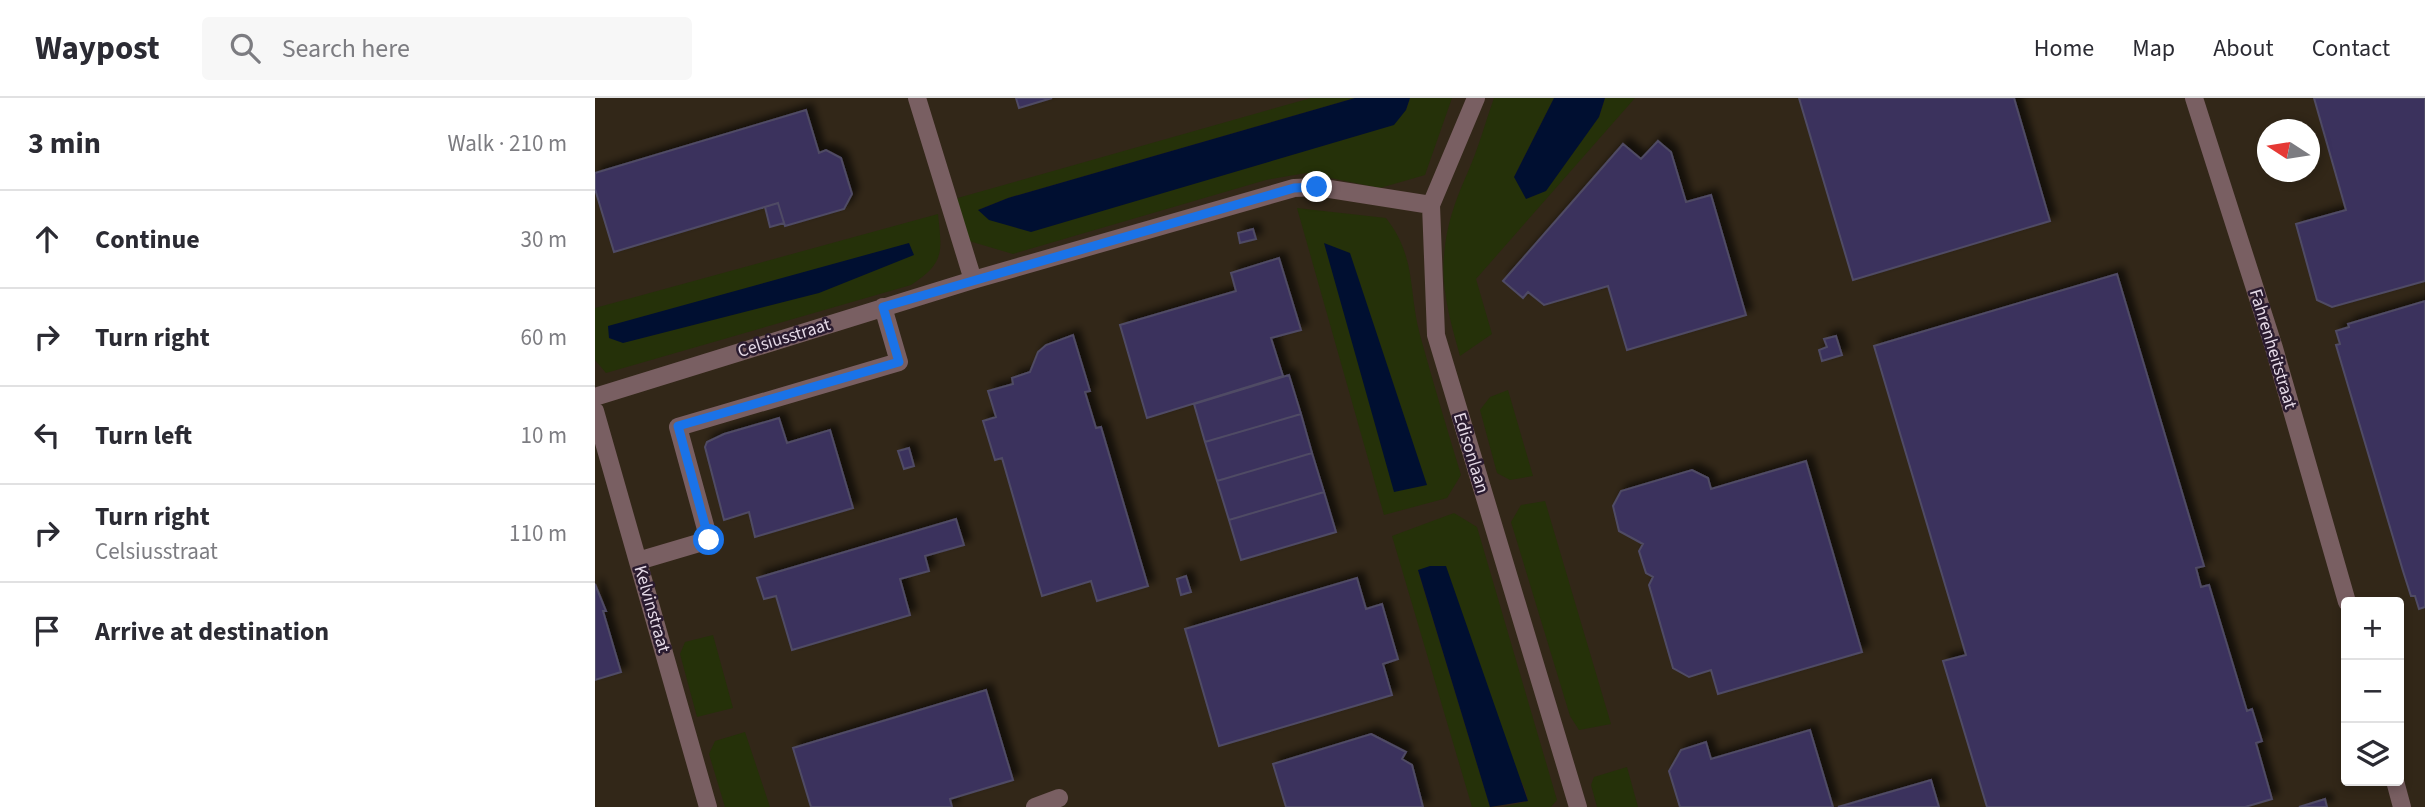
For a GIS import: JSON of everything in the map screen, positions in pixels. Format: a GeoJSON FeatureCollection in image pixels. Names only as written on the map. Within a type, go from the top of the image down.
{"type":"FeatureCollection","features":[{"type":"Feature","properties":{"kind":"street"},"geometry":{"type":"LineString","coordinates":[[917,98],[973,280]]}},
{"type":"Feature","properties":{"kind":"street","name":"Edisonlaan"},"geometry":{"type":"LineString","coordinates":[[1476,98],[1431,205],[1436,335],[1578,807]]}},
{"type":"Feature","properties":{"kind":"street","name":"Fahrenheitstraat"},"geometry":{"type":"LineString","coordinates":[[2194,98],[2274,348],[2346,597]]}},
{"type":"Feature","properties":{"kind":"street","name":"Celsiusstraat"},"geometry":{"type":"LineString","coordinates":[[595,397],[973,280],[1294,188],[1317,187],[1431,205]]}},
{"type":"Feature","properties":{"kind":"street"},"geometry":{"type":"LineString","coordinates":[[638,561],[709,540],[678,426],[899,362],[883,307]]}},
{"type":"Feature","properties":{"kind":"street","name":"Kelvinstraat"},"geometry":{"type":"LineString","coordinates":[[595,411],[708,807]]}},
{"type":"Feature","properties":{"kind":"street"},"geometry":{"type":"LineString","coordinates":[[2396,786],[2402,807]]}},
{"type":"Feature","properties":{"kind":"street"},"geometry":{"type":"LineString","coordinates":[[1035,807],[1059,798]]}},
{"type":"Feature","properties":{"kind":"shaded area"},"geometry":{"type":"Polygon","coordinates":[[[595,98],[2425,98],[2425,807],[595,807],[595,98]]]}},
{"type":"Feature","properties":{"kind":"green space"},"geometry":{"type":"Polygon","coordinates":[[[1311,98],[1355,98],[1008,198],[978,210],[1406,110],[1410,98],[1452,98],[1425,175],[1380,188],[1306,173],[1266,180],[1013,254],[969,241],[947,201],[1311,98]]]}},
{"type":"Feature","properties":{"kind":"green space"},"geometry":{"type":"Polygon","coordinates":[[[1494,98],[1554,98],[1514,177],[1599,117],[1605,98],[1635,98],[1476,279],[1492,334],[1460,356],[1445,294],[1445,245],[1455,204],[1475,156],[1494,98]]]}},
{"type":"Feature","properties":{"kind":"green space"},"geometry":{"type":"Polygon","coordinates":[[[1297,208],[1386,218],[1396,233],[1407,261],[1420,335],[1461,475],[1447,498],[1384,515],[1297,208]]]}},
{"type":"Feature","properties":{"kind":"green space"},"geometry":{"type":"Polygon","coordinates":[[[938,214],[939,256],[930,270],[911,285],[606,373],[595,360],[595,308],[938,214]]]}},
{"type":"Feature","properties":{"kind":"green space"},"geometry":{"type":"Polygon","coordinates":[[[1508,390],[1533,476],[1510,480],[1497,473],[1480,410],[1490,397],[1508,390]]]}},
{"type":"Feature","properties":{"kind":"green space"},"geometry":{"type":"Polygon","coordinates":[[[1545,501],[1611,724],[1579,730],[1570,716],[1511,522],[1521,505],[1545,501]]]}},
{"type":"Feature","properties":{"kind":"green space"},"geometry":{"type":"Polygon","coordinates":[[[1454,513],[1477,527],[1557,800],[1551,807],[1504,807],[1528,801],[1525,789],[1418,571],[1490,807],[1472,807],[1392,536],[1454,513]]]}},
{"type":"Feature","properties":{"kind":"green space"},"geometry":{"type":"Polygon","coordinates":[[[713,635],[733,708],[697,717],[680,654],[685,642],[713,635]]]}},
{"type":"Feature","properties":{"kind":"green space"},"geometry":{"type":"Polygon","coordinates":[[[745,732],[770,807],[725,807],[709,754],[715,741],[745,732]]]}},
{"type":"Feature","properties":{"kind":"green space"},"geometry":{"type":"Polygon","coordinates":[[[1627,767],[1638,807],[1597,807],[1591,785],[1594,777],[1627,767]]]}},
{"type":"Feature","properties":{"kind":"water"},"geometry":{"type":"Polygon","coordinates":[[[1355,98],[1410,98],[1406,110],[1394,125],[1031,232],[989,220],[978,210],[1008,198],[1355,98]]]}},
{"type":"Feature","properties":{"kind":"water"},"geometry":{"type":"Polygon","coordinates":[[[1554,98],[1605,98],[1599,117],[1546,191],[1526,199],[1514,177],[1554,98]]]}},
{"type":"Feature","properties":{"kind":"water"},"geometry":{"type":"Polygon","coordinates":[[[909,243],[914,255],[819,293],[623,343],[609,338],[608,326],[909,243]]]}},
{"type":"Feature","properties":{"kind":"water"},"geometry":{"type":"Polygon","coordinates":[[[1324,243],[1350,253],[1427,485],[1394,492],[1324,243]]]}},
{"type":"Feature","properties":{"kind":"water"},"geometry":{"type":"Polygon","coordinates":[[[1430,566],[1446,566],[1528,801],[1490,807],[1418,570],[1430,566]]]}},
{"type":"Feature","properties":{"kind":"building"},"geometry":{"type":"Polygon","coordinates":[[[1016,98],[1052,98],[1019,108],[1016,98]]]}},
{"type":"Feature","properties":{"kind":"building"},"geometry":{"type":"Polygon","coordinates":[[[1799,98],[2014,98],[2050,221],[1853,280],[1799,98]]]}},
{"type":"Feature","properties":{"kind":"building"},"geometry":{"type":"Polygon","coordinates":[[[2314,98],[2425,98],[2425,281],[2332,307],[2317,300],[2296,224],[2346,210],[2314,98]]]}},
{"type":"Feature","properties":{"kind":"building"},"geometry":{"type":"Polygon","coordinates":[[[806,110],[819,153],[826,150],[841,158],[852,194],[844,209],[785,226],[778,203],[614,252],[595,189],[595,173],[806,110]]]}},
{"type":"Feature","properties":{"kind":"building"},"geometry":{"type":"Polygon","coordinates":[[[1658,141],[1671,152],[1686,202],[1711,195],[1746,315],[1627,350],[1608,286],[1544,305],[1528,292],[1523,298],[1503,281],[1623,144],[1641,159],[1658,141]]]}},
{"type":"Feature","properties":{"kind":"building"},"geometry":{"type":"Polygon","coordinates":[[[778,203],[784,223],[770,227],[765,207],[778,203]]]}},
{"type":"Feature","properties":{"kind":"building"},"geometry":{"type":"Polygon","coordinates":[[[1253,229],[1256,239],[1240,243],[1238,233],[1253,229]]]}},
{"type":"Feature","properties":{"kind":"building"},"geometry":{"type":"Polygon","coordinates":[[[1279,258],[1301,330],[1271,338],[1283,376],[1147,418],[1120,325],[1236,291],[1231,273],[1279,258]]]}},
{"type":"Feature","properties":{"kind":"building"},"geometry":{"type":"Polygon","coordinates":[[[2117,274],[2204,566],[2196,568],[2201,587],[2209,585],[2247,711],[2252,709],[2262,741],[2256,743],[2272,799],[2245,807],[1987,807],[1943,661],[1966,655],[1874,346],[2117,274]]]}},
{"type":"Feature","properties":{"kind":"building"},"geometry":{"type":"Polygon","coordinates":[[[2425,301],[2425,607],[2419,609],[2415,596],[2411,596],[2403,571],[2336,345],[2340,344],[2336,331],[2349,327],[2348,324],[2425,301]]]}},
{"type":"Feature","properties":{"kind":"building"},"geometry":{"type":"Polygon","coordinates":[[[1073,335],[1090,391],[1085,392],[1096,428],[1101,427],[1148,586],[1097,601],[1091,581],[1042,596],[1002,458],[995,460],[983,421],[996,417],[988,391],[1013,384],[1012,378],[1030,372],[1038,352],[1046,345],[1073,335]]]}},
{"type":"Feature","properties":{"kind":"building"},"geometry":{"type":"Polygon","coordinates":[[[1836,336],[1842,355],[1822,361],[1819,350],[1827,347],[1824,339],[1836,336]]]}},
{"type":"Feature","properties":{"kind":"building"},"geometry":{"type":"Polygon","coordinates":[[[1289,375],[1301,414],[1205,442],[1194,404],[1289,375]]]}},
{"type":"Feature","properties":{"kind":"building"},"geometry":{"type":"Polygon","coordinates":[[[1301,414],[1312,453],[1217,481],[1205,442],[1301,414]]]}},
{"type":"Feature","properties":{"kind":"building"},"geometry":{"type":"Polygon","coordinates":[[[779,418],[787,443],[830,430],[853,508],[755,537],[749,512],[724,520],[705,447],[707,442],[724,434],[779,418]]]}},
{"type":"Feature","properties":{"kind":"building"},"geometry":{"type":"Polygon","coordinates":[[[909,448],[914,466],[904,469],[898,451],[909,448]]]}},
{"type":"Feature","properties":{"kind":"building"},"geometry":{"type":"Polygon","coordinates":[[[1312,453],[1324,492],[1229,520],[1217,481],[1312,453]]]}},
{"type":"Feature","properties":{"kind":"building"},"geometry":{"type":"Polygon","coordinates":[[[1806,461],[1862,652],[1718,694],[1711,670],[1689,677],[1673,668],[1649,585],[1653,577],[1646,573],[1639,551],[1643,544],[1619,531],[1613,506],[1621,491],[1692,470],[1708,478],[1711,489],[1806,461]]]}},
{"type":"Feature","properties":{"kind":"building"},"geometry":{"type":"Polygon","coordinates":[[[1324,492],[1336,532],[1241,560],[1229,520],[1324,492]]]}},
{"type":"Feature","properties":{"kind":"building"},"geometry":{"type":"Polygon","coordinates":[[[956,519],[964,545],[925,556],[929,571],[900,579],[910,615],[792,650],[776,596],[764,599],[757,578],[956,519]]]}},
{"type":"Feature","properties":{"kind":"building"},"geometry":{"type":"Polygon","coordinates":[[[1186,576],[1191,592],[1181,595],[1177,579],[1186,576]]]}},
{"type":"Feature","properties":{"kind":"building"},"geometry":{"type":"Polygon","coordinates":[[[1357,578],[1366,609],[1382,604],[1398,659],[1383,664],[1392,695],[1219,746],[1185,629],[1357,578]]]}},
{"type":"Feature","properties":{"kind":"building"},"geometry":{"type":"Polygon","coordinates":[[[595,584],[606,611],[603,611],[621,672],[595,680],[595,584]]]}},
{"type":"Feature","properties":{"kind":"building"},"geometry":{"type":"Polygon","coordinates":[[[986,690],[1013,780],[950,799],[952,807],[811,807],[793,748],[986,690]]]}},
{"type":"Feature","properties":{"kind":"building"},"geometry":{"type":"Polygon","coordinates":[[[1810,730],[1833,807],[1680,807],[1669,771],[1681,750],[1706,742],[1711,759],[1810,730]]]}},
{"type":"Feature","properties":{"kind":"building"},"geometry":{"type":"Polygon","coordinates":[[[1371,734],[1406,752],[1402,759],[1412,765],[1423,807],[1286,807],[1273,764],[1371,734]]]}},
{"type":"Feature","properties":{"kind":"building"},"geometry":{"type":"Polygon","coordinates":[[[1931,780],[1939,807],[1838,807],[1931,780]]]}},
{"type":"Feature","properties":{"kind":"building"},"geometry":{"type":"Polygon","coordinates":[[[2325,799],[2327,807],[2299,807],[2325,799]]]}},
{"type":"Feature","properties":{"kind":"route"},"geometry":{"type":"LineString","coordinates":[[709,540],[678,426],[899,362],[883,307],[1294,188],[1317,187]]}}]}
